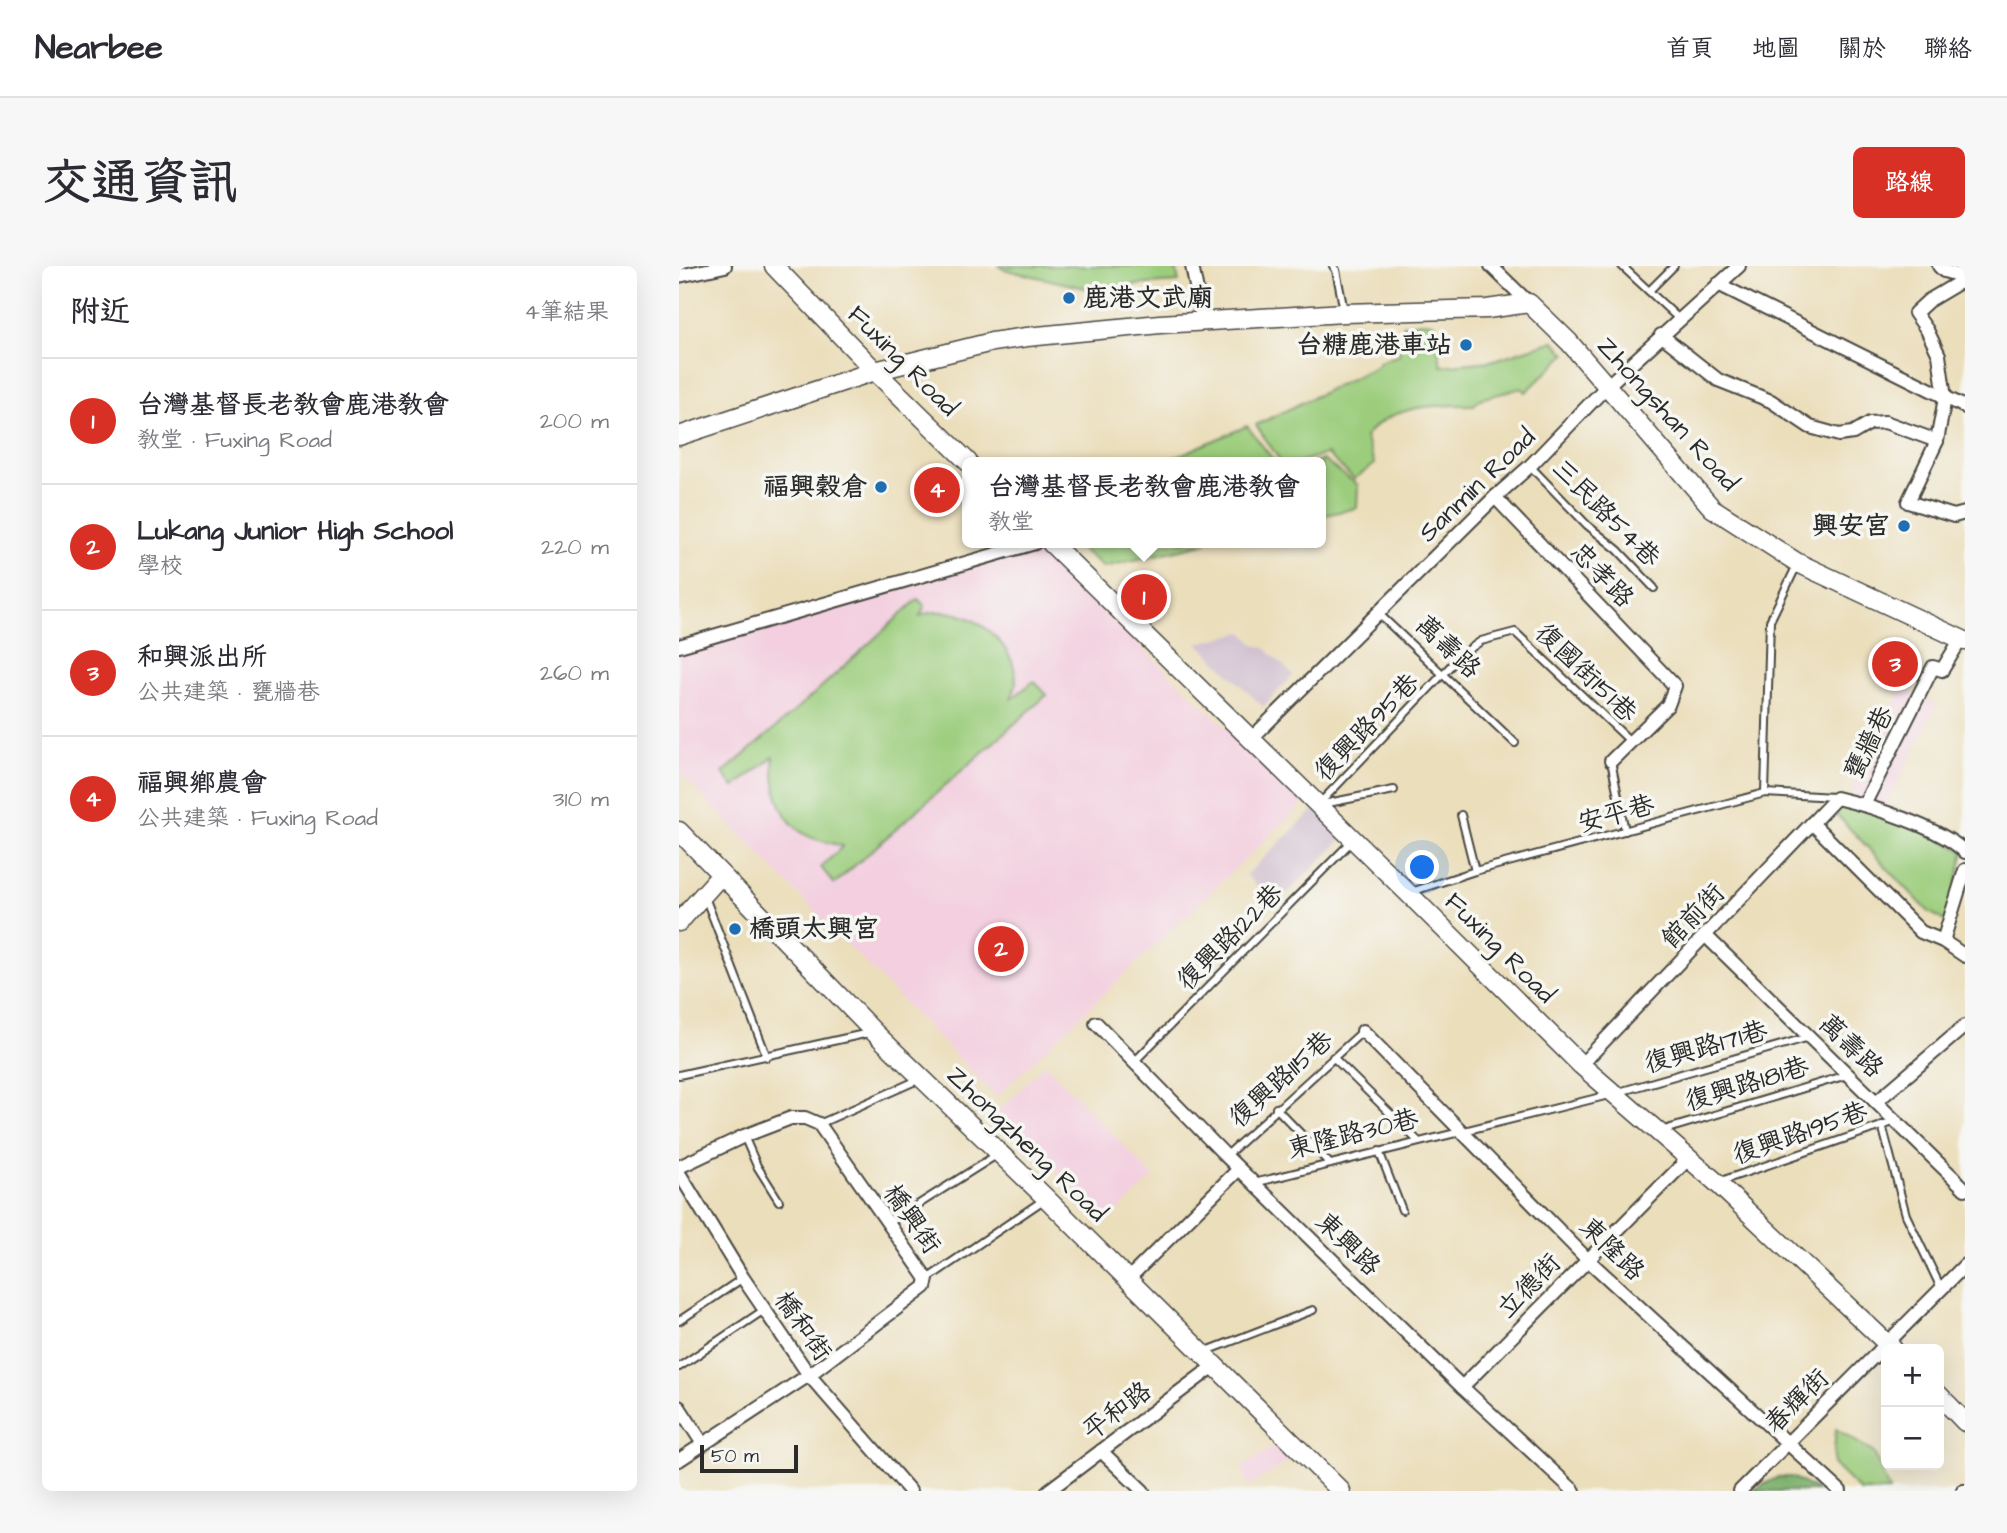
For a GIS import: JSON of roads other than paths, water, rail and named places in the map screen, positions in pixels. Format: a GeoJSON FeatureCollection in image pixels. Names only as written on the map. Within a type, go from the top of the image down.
{"type":"FeatureCollection","features":[{"type":"Feature","properties":{"kind":"street"},"geometry":{"type":"LineString","coordinates":[[679,276],[725,266]]}},
{"type":"Feature","properties":{"kind":"street","name":"Fuxing Road"},"geometry":{"type":"LineString","coordinates":[[774,266],[963,457]]}},
{"type":"Feature","properties":{"kind":"street"},"geometry":{"type":"LineString","coordinates":[[1192,266],[1203,322]]}},
{"type":"Feature","properties":{"kind":"street"},"geometry":{"type":"LineString","coordinates":[[1491,266],[1529,303]]}},
{"type":"Feature","properties":{"kind":"street","name":"Sanmin Road"},"geometry":{"type":"LineString","coordinates":[[1250,740],[1608,386],[1679,318],[1739,266]]}},
{"type":"Feature","properties":{"kind":"street"},"geometry":{"type":"LineString","coordinates":[[1939,266],[1944,271],[1965,278]]}},
{"type":"Feature","properties":{"kind":"street"},"geometry":{"type":"LineString","coordinates":[[1965,278],[1928,301],[1915,313],[1939,355],[1945,398],[1937,441],[1908,502],[1954,516],[1965,513]]}},
{"type":"Feature","properties":{"kind":"street"},"geometry":{"type":"LineString","coordinates":[[1718,284],[1965,407]]}},
{"type":"Feature","properties":{"kind":"street"},"geometry":{"type":"LineString","coordinates":[[679,436],[875,371],[992,342],[1203,322],[1344,313],[1487,309],[1529,303]]}},
{"type":"Feature","properties":{"kind":"street","name":"Zhongshan Road"},"geometry":{"type":"LineString","coordinates":[[1529,303],[1569,342],[1712,509],[1798,563],[1963,640]]}},
{"type":"Feature","properties":{"kind":"street"},"geometry":{"type":"LineString","coordinates":[[1661,335],[1718,380],[1771,401],[1811,427],[1839,435],[1853,433],[1870,423],[1885,422],[1937,441]]}},
{"type":"Feature","properties":{"kind":"street","name":"忠孝路"},"geometry":{"type":"LineString","coordinates":[[1495,497],[1675,685],[1668,705],[1632,743]]}},
{"type":"Feature","properties":{"kind":"street"},"geometry":{"type":"LineString","coordinates":[[679,646],[1018,548]]}},
{"type":"Feature","properties":{"kind":"street","name":"Fuxing Road"},"geometry":{"type":"LineString","coordinates":[[1056,548],[1581,1065],[1716,1182],[1887,1344]]}},
{"type":"Feature","properties":{"kind":"street","name":"甕牆巷"},"geometry":{"type":"LineString","coordinates":[[1864,805],[1933,667],[1942,670],[1963,640]]}},
{"type":"Feature","properties":{"kind":"street"},"geometry":{"type":"LineString","coordinates":[[1611,761],[1632,743]]}},
{"type":"Feature","properties":{"kind":"street"},"geometry":{"type":"LineString","coordinates":[[1836,797],[1944,836],[1965,852]]}},
{"type":"Feature","properties":{"kind":"street","name":"館前街"},"geometry":{"type":"LineString","coordinates":[[1581,1065],[1836,797]]}},
{"type":"Feature","properties":{"kind":"street"},"geometry":{"type":"LineString","coordinates":[[1812,823],[1921,932],[1943,941],[1965,956]]}},
{"type":"Feature","properties":{"kind":"street","name":"Zhongzheng Road"},"geometry":{"type":"LineString","coordinates":[[679,831],[874,1032],[1046,1198],[1341,1491]]}},
{"type":"Feature","properties":{"kind":"street"},"geometry":{"type":"LineString","coordinates":[[1943,941],[1965,870]]}},
{"type":"Feature","properties":{"kind":"street"},"geometry":{"type":"LineString","coordinates":[[679,922],[722,875]]}},
{"type":"Feature","properties":{"kind":"street","name":"萬壽路"},"geometry":{"type":"LineString","coordinates":[[1706,936],[1965,1189]]}},
{"type":"Feature","properties":{"kind":"street","name":"東興路"},"geometry":{"type":"LineString","coordinates":[[1096,1024],[1239,1169],[1462,1387],[1574,1491]]}},
{"type":"Feature","properties":{"kind":"street"},"geometry":{"type":"LineString","coordinates":[[1876,1102],[1965,1026]]}},
{"type":"Feature","properties":{"kind":"street","name":"東隆路"},"geometry":{"type":"LineString","coordinates":[[1363,1031],[1587,1259],[1840,1491]]}},
{"type":"Feature","properties":{"kind":"street"},"geometry":{"type":"LineString","coordinates":[[679,1167],[744,1136],[791,1118],[805,1118],[819,1124]]}},
{"type":"Feature","properties":{"kind":"street","name":"橋興街"},"geometry":{"type":"LineString","coordinates":[[679,1460],[809,1375],[925,1287],[926,1279],[819,1124]]}},
{"type":"Feature","properties":{"kind":"street","name":"立德街"},"geometry":{"type":"LineString","coordinates":[[1462,1387],[1689,1158]]}},
{"type":"Feature","properties":{"kind":"street"},"geometry":{"type":"LineString","coordinates":[[1127,1280],[1239,1169]]}},
{"type":"Feature","properties":{"kind":"street","name":"橋和街"},"geometry":{"type":"LineString","coordinates":[[679,1173],[743,1278],[809,1375],[910,1491]]}},
{"type":"Feature","properties":{"kind":"street","name":"春輝街"},"geometry":{"type":"LineString","coordinates":[[1893,1344],[1941,1288],[1965,1265]]}},
{"type":"Feature","properties":{"kind":"street","name":"春輝街"},"geometry":{"type":"LineString","coordinates":[[1739,1491],[1881,1355]]}},
{"type":"Feature","properties":{"kind":"street","name":"平和路"},"geometry":{"type":"LineString","coordinates":[[1048,1491],[1101,1451],[1208,1360]]}},
{"type":"Feature","properties":{"kind":"street"},"geometry":{"type":"LineString","coordinates":[[1944,1400],[1965,1422]]}},
{"type":"Feature","properties":{"kind":"street"},"geometry":{"type":"LineString","coordinates":[[679,1407],[703,1444]]}},
{"type":"Feature","properties":{"kind":"street"},"geometry":{"type":"LineString","coordinates":[[1101,1451],[1143,1491]]}},
{"type":"Feature","properties":{"kind":"lane"},"geometry":{"type":"LineString","coordinates":[[1333,266],[1344,313]]}},
{"type":"Feature","properties":{"kind":"lane"},"geometry":{"type":"LineString","coordinates":[[1622,266],[1679,318]]}},
{"type":"Feature","properties":{"kind":"lane"},"geometry":{"type":"LineString","coordinates":[[1649,291],[1674,266]]}},
{"type":"Feature","properties":{"kind":"lane","name":"三民路54巷"},"geometry":{"type":"LineString","coordinates":[[1530,466],[1587,526],[1618,550],[1654,588]]}},
{"type":"Feature","properties":{"kind":"lane"},"geometry":{"type":"LineString","coordinates":[[1765,793],[1770,621],[1798,563]]}},
{"type":"Feature","properties":{"kind":"lane","name":"萬壽路"},"geometry":{"type":"LineString","coordinates":[[1378,613],[1515,743]]}},
{"type":"Feature","properties":{"kind":"lane","name":"復國街151巷"},"geometry":{"type":"LineString","coordinates":[[1445,675],[1461,655],[1481,641],[1515,632],[1632,743]]}},
{"type":"Feature","properties":{"kind":"lane","name":"復興路95巷"},"geometry":{"type":"LineString","coordinates":[[1318,806],[1445,675]]}},
{"type":"Feature","properties":{"kind":"lane"},"geometry":{"type":"LineString","coordinates":[[1611,761],[1625,831]]}},
{"type":"Feature","properties":{"kind":"lane"},"geometry":{"type":"LineString","coordinates":[[1318,806],[1394,790]]}},
{"type":"Feature","properties":{"kind":"lane","name":"安平巷"},"geometry":{"type":"LineString","coordinates":[[1408,893],[1475,871],[1765,793],[1836,797]]}},
{"type":"Feature","properties":{"kind":"lane"},"geometry":{"type":"LineString","coordinates":[[1461,815],[1475,871]]}},
{"type":"Feature","properties":{"kind":"lane","name":"復興路122巷"},"geometry":{"type":"LineString","coordinates":[[1135,1062],[1354,840]]}},
{"type":"Feature","properties":{"kind":"lane"},"geometry":{"type":"LineString","coordinates":[[705,895],[767,1057]]}},
{"type":"Feature","properties":{"kind":"lane","name":"復興路115巷"},"geometry":{"type":"LineString","coordinates":[[1226,1156],[1363,1031]]}},
{"type":"Feature","properties":{"kind":"lane"},"geometry":{"type":"LineString","coordinates":[[679,1075],[874,1032]]}},
{"type":"Feature","properties":{"kind":"lane","name":"復興路171巷"},"geometry":{"type":"LineString","coordinates":[[1463,1130],[1615,1094],[1809,1037]]}},
{"type":"Feature","properties":{"kind":"lane"},"geometry":{"type":"LineString","coordinates":[[1333,1057],[1418,1141]]}},
{"type":"Feature","properties":{"kind":"lane","name":"復興路181巷"},"geometry":{"type":"LineString","coordinates":[[1659,1131],[1847,1074]]}},
{"type":"Feature","properties":{"kind":"lane"},"geometry":{"type":"LineString","coordinates":[[819,1124],[922,1078]]}},
{"type":"Feature","properties":{"kind":"lane"},"geometry":{"type":"LineString","coordinates":[[1276,1108],[1330,1164]]}},
{"type":"Feature","properties":{"kind":"lane","name":"復興路195巷"},"geometry":{"type":"LineString","coordinates":[[1716,1182],[1896,1121]]}},
{"type":"Feature","properties":{"kind":"lane"},"geometry":{"type":"LineString","coordinates":[[1882,1125],[1906,1215],[1941,1288]]}},
{"type":"Feature","properties":{"kind":"lane","name":"東隆路30巷"},"geometry":{"type":"LineString","coordinates":[[1254,1183],[1463,1130]]}},
{"type":"Feature","properties":{"kind":"lane"},"geometry":{"type":"LineString","coordinates":[[744,1136],[757,1166],[779,1200]]}},
{"type":"Feature","properties":{"kind":"lane"},"geometry":{"type":"LineString","coordinates":[[1379,1151],[1402,1210]]}},
{"type":"Feature","properties":{"kind":"lane"},"geometry":{"type":"LineString","coordinates":[[888,1224],[1000,1153]]}},
{"type":"Feature","properties":{"kind":"lane"},"geometry":{"type":"LineString","coordinates":[[926,1279],[1046,1198]]}},
{"type":"Feature","properties":{"kind":"lane"},"geometry":{"type":"LineString","coordinates":[[679,1321],[743,1278]]}},
{"type":"Feature","properties":{"kind":"lane"},"geometry":{"type":"LineString","coordinates":[[679,1367],[764,1310]]}},
{"type":"Feature","properties":{"kind":"lane"},"geometry":{"type":"LineString","coordinates":[[1208,1360],[1313,1310]]}},
{"type":"Feature","properties":{"kind":"place","name":"鹿港文武廟"},"geometry":{"type":"Point","coordinates":[1069,298]}},
{"type":"Feature","properties":{"kind":"place","name":"台糖鹿港車站"},"geometry":{"type":"Point","coordinates":[1466,345]}},
{"type":"Feature","properties":{"kind":"place","name":"福興穀倉"},"geometry":{"type":"Point","coordinates":[881,487]}},
{"type":"Feature","properties":{"kind":"place","name":"福興鄉農會"},"geometry":{"type":"Point","coordinates":[937,490]}},
{"type":"Feature","properties":{"kind":"place","name":"興安宮"},"geometry":{"type":"Point","coordinates":[1904,526]}},
{"type":"Feature","properties":{"kind":"place","name":"台灣基督長老教會鹿港教會"},"geometry":{"type":"Point","coordinates":[1144,597]}},
{"type":"Feature","properties":{"kind":"place","name":"和興派出所"},"geometry":{"type":"Point","coordinates":[1895,664]}},
{"type":"Feature","properties":{"kind":"place","name":"橋頭太興宮"},"geometry":{"type":"Point","coordinates":[735,929]}},
{"type":"Feature","properties":{"kind":"place","name":"Lukang Junior High School"},"geometry":{"type":"Point","coordinates":[1001,949]}}]}
